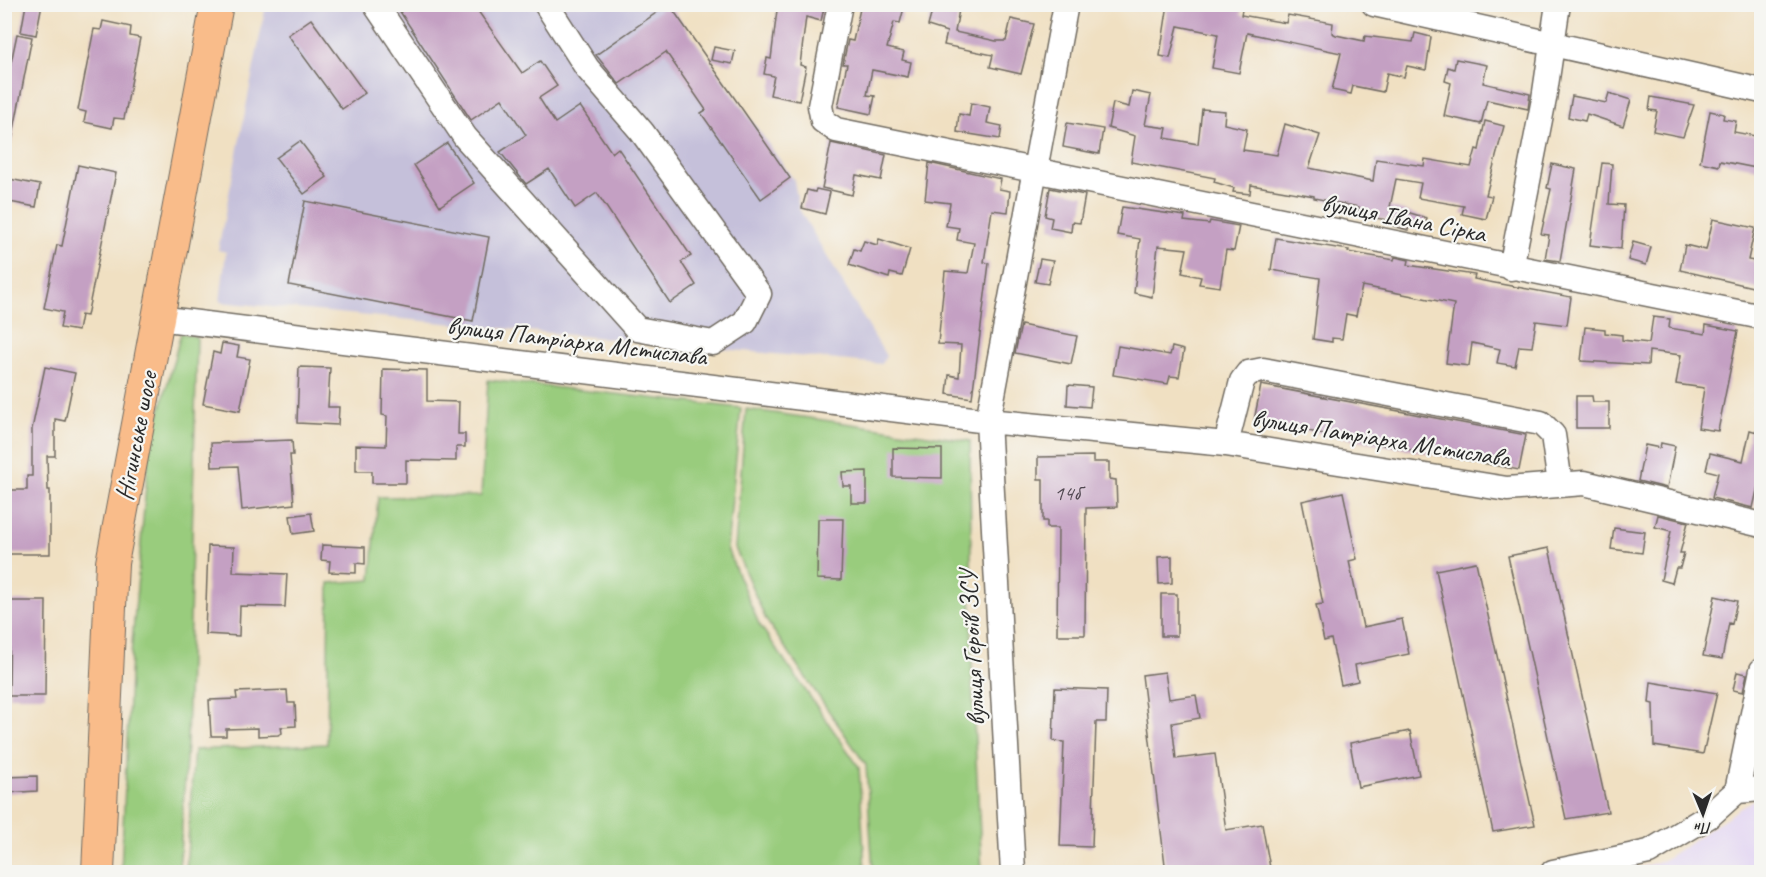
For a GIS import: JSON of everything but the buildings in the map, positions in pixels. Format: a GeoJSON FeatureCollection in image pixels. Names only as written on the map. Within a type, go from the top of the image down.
{"type":"FeatureCollection","features":[{"type":"Feature","properties":{"kind":"main road","name":"Нігинське шосе"},"geometry":{"type":"LineString","coordinates":[[98,873],[112,563],[217,4]]}},
{"type":"Feature","properties":{"kind":"street"},"geometry":{"type":"LineString","coordinates":[[375,4],[465,137],[638,329],[713,342],[745,322],[759,294],[642,132],[587,68],[546,4]]}},
{"type":"Feature","properties":{"kind":"street","name":"вулиця Івана Сірка"},"geometry":{"type":"LineString","coordinates":[[840,4],[820,106],[821,116],[826,125],[836,130],[1761,317]]}},
{"type":"Feature","properties":{"kind":"street"},"geometry":{"type":"LineString","coordinates":[[988,421],[1066,4]]}},
{"type":"Feature","properties":{"kind":"street"},"geometry":{"type":"LineString","coordinates":[[1374,4],[1761,91]]}},
{"type":"Feature","properties":{"kind":"street"},"geometry":{"type":"LineString","coordinates":[[1510,268],[1544,99],[1558,4]]}},
{"type":"Feature","properties":{"kind":"street","name":"вулиця Патріарха Мстислава"},"geometry":{"type":"LineString","coordinates":[[158,318],[988,421],[1226,444],[1507,489],[1584,483],[1761,525]]}},
{"type":"Feature","properties":{"kind":"street"},"geometry":{"type":"LineString","coordinates":[[1226,444],[1242,381],[1248,373],[1263,370],[1541,423],[1553,435],[1560,484]]}},
{"type":"Feature","properties":{"kind":"street","name":"вулиця Героїв ЗСУ"},"geometry":{"type":"LineString","coordinates":[[988,421],[1013,873]]}},
{"type":"Feature","properties":{"kind":"street"},"geometry":{"type":"LineString","coordinates":[[1737,791],[1761,670]]}},
{"type":"Feature","properties":{"kind":"street"},"geometry":{"type":"LineString","coordinates":[[1553,873],[1649,852],[1709,816],[1737,791],[1761,789]]}},
{"type":"Feature","properties":{"kind":"shaded area"},"geometry":{"type":"Polygon","coordinates":[[[266,5],[670,5],[794,180],[799,209],[886,356],[882,364],[220,302],[226,252],[218,250],[266,5]]]}},
{"type":"Feature","properties":{"kind":"shaded area"},"geometry":{"type":"Polygon","coordinates":[[[1761,798],[1761,872],[1626,872],[1664,860],[1751,801],[1761,798]]]}},
{"type":"Feature","properties":{"kind":"green space"},"geometry":{"type":"Polygon","coordinates":[[[181,333],[197,337],[187,743],[179,872],[121,872],[131,655],[149,452],[181,333]]]}},
{"type":"Feature","properties":{"kind":"green space"},"geometry":{"type":"Polygon","coordinates":[[[488,380],[741,408],[727,549],[759,624],[859,767],[865,872],[186,872],[194,750],[327,744],[329,583],[371,580],[378,497],[481,496],[488,380]]]}},
{"type":"Feature","properties":{"kind":"green space"},"geometry":{"type":"Polygon","coordinates":[[[746,409],[970,441],[972,683],[982,872],[873,872],[866,765],[766,620],[735,548],[746,409]]]}}]}
